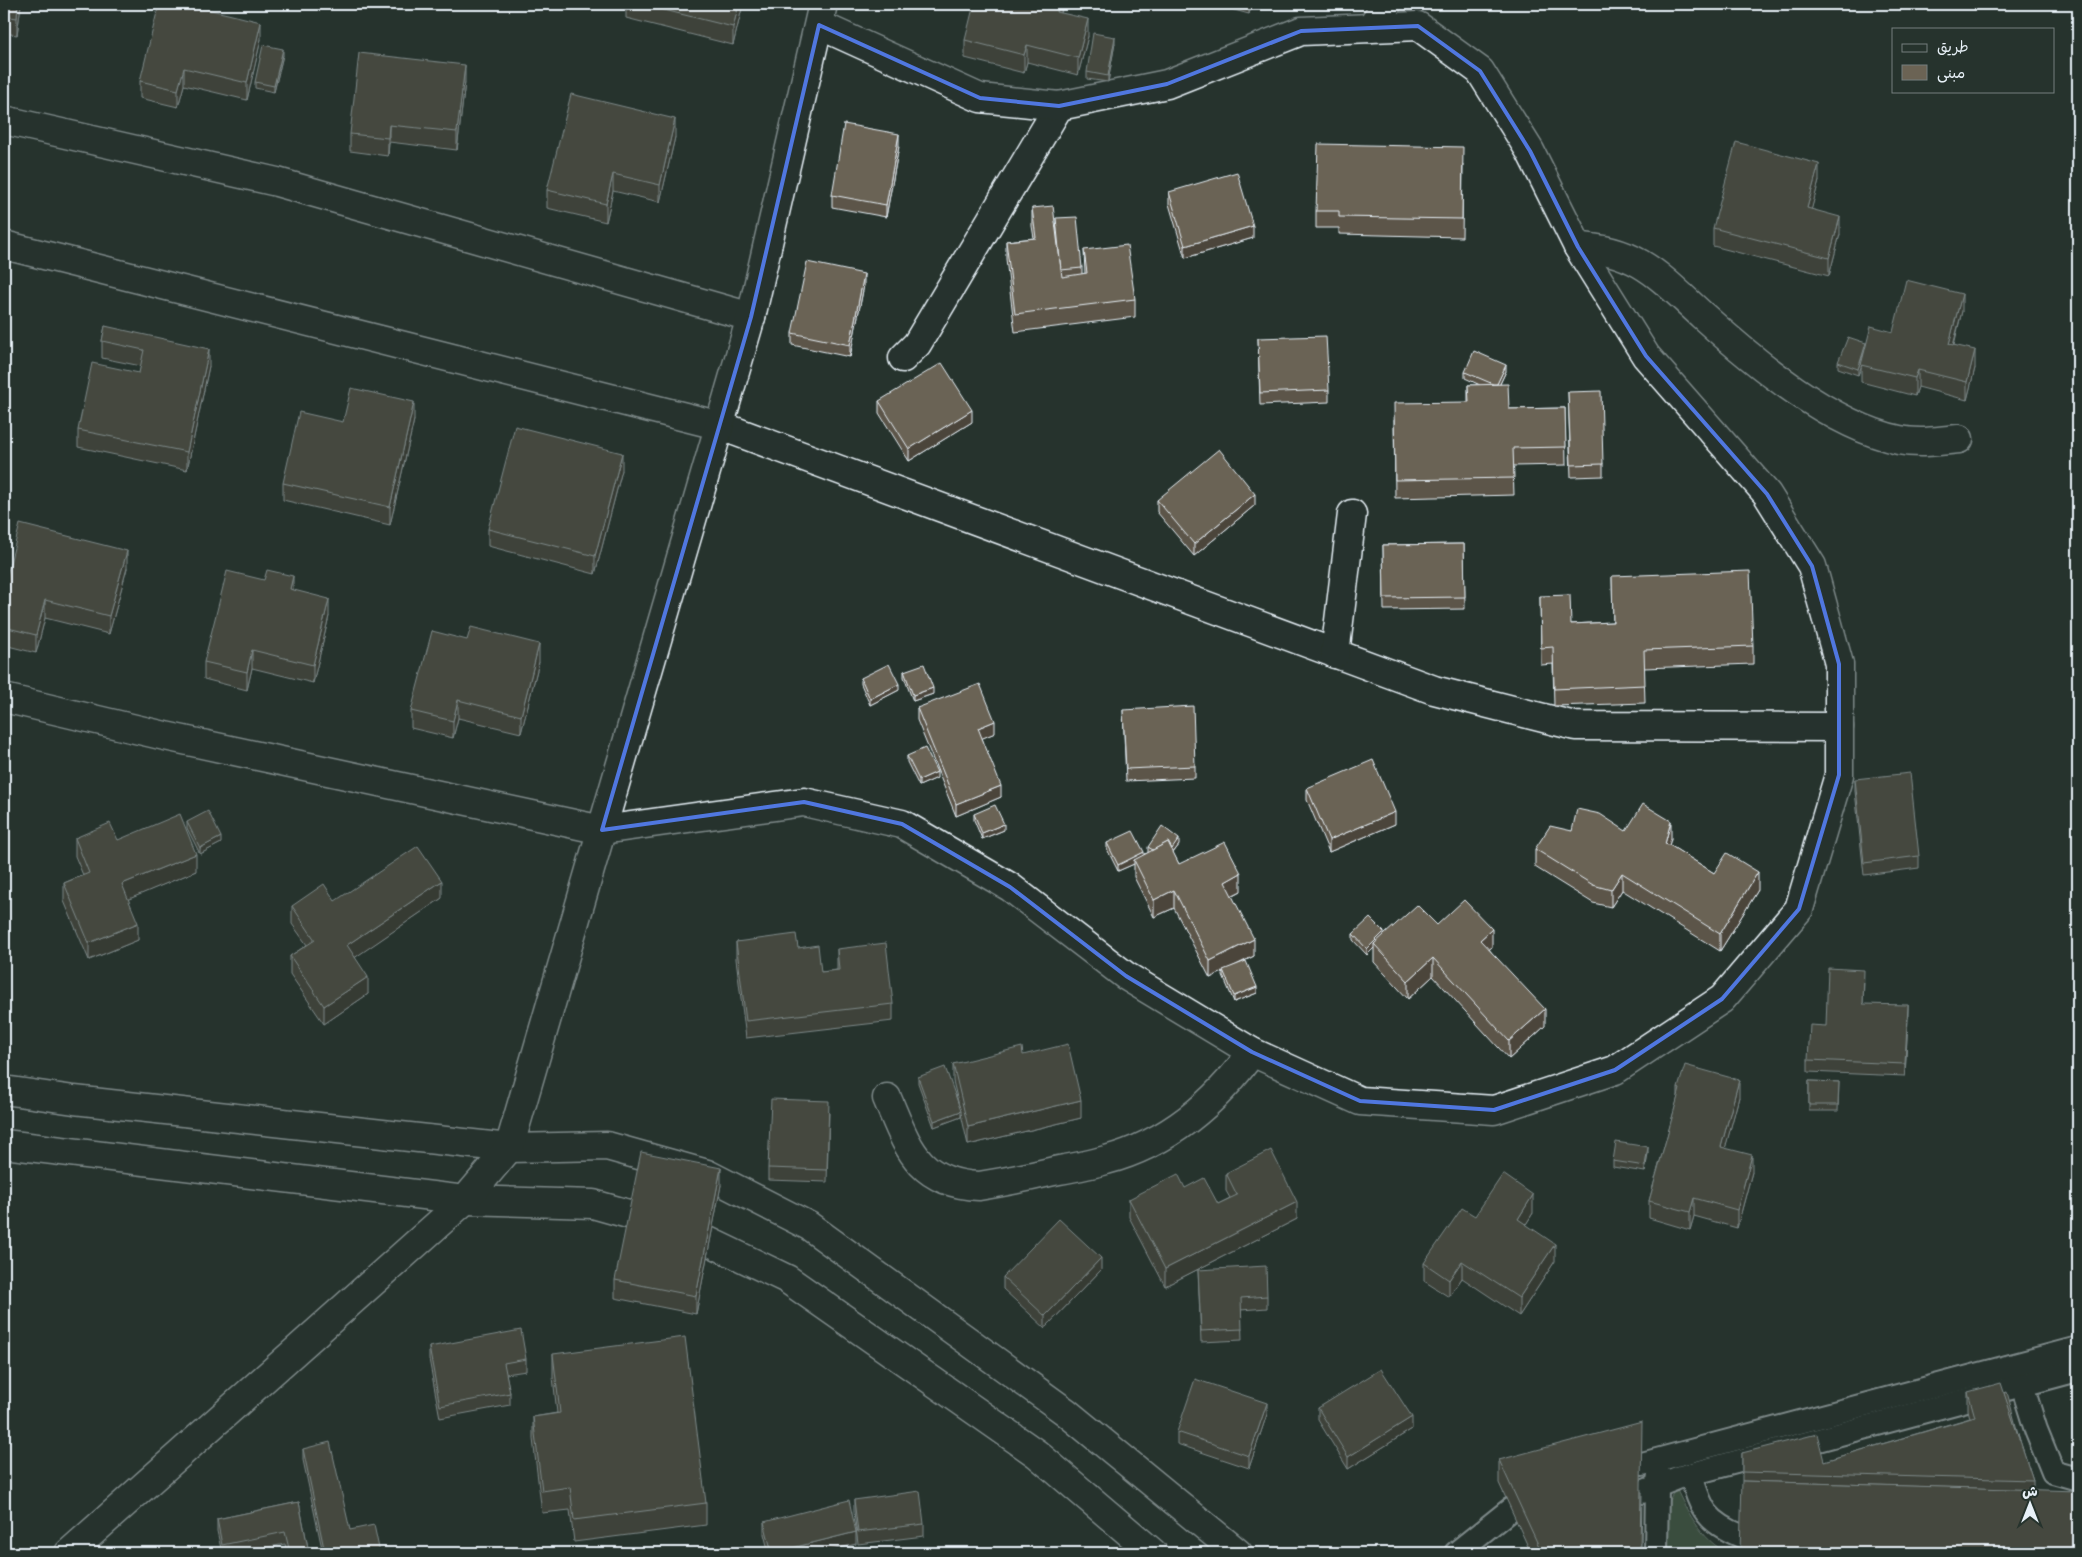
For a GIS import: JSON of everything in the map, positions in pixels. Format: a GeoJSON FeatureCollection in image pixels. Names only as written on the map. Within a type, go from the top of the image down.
{"type":"FeatureCollection","features":[{"type":"Feature","properties":{"kind":"street"},"geometry":{"type":"LineString","coordinates":[[1370,28],[1387,4]]}},
{"type":"Feature","properties":{"kind":"street"},"geometry":{"type":"LineString","coordinates":[[4,698],[165,736],[602,830],[804,802],[902,824],[1010,887],[1126,976],[1252,1052],[1360,1101],[1494,1110],[1615,1070],[1722,998],[1798,909],[1839,775],[1839,664],[1812,566],[1767,494],[1646,356],[1578,246],[1530,150],[1480,71],[1418,26],[1301,30],[1167,84],[1059,106],[980,98],[821,14],[751,317],[721,426],[602,830],[509,1148],[465,1200],[69,1553]]}},
{"type":"Feature","properties":{"kind":"street"},"geometry":{"type":"LineString","coordinates":[[903,358],[918,344],[1059,106]]}},
{"type":"Feature","properties":{"kind":"street"},"geometry":{"type":"LineString","coordinates":[[4,120],[277,182],[751,317]]}},
{"type":"Feature","properties":{"kind":"street"},"geometry":{"type":"LineString","coordinates":[[4,245],[721,426],[1434,690],[1575,726],[1839,727]]}},
{"type":"Feature","properties":{"kind":"street"},"geometry":{"type":"LineString","coordinates":[[1578,246],[1592,247],[1624,255],[1658,274],[1754,358],[1797,391],[1843,420],[1872,433],[1901,440],[1930,442],[1959,439]]}},
{"type":"Feature","properties":{"kind":"street"},"geometry":{"type":"LineString","coordinates":[[1334,654],[1352,514]]}},
{"type":"Feature","properties":{"kind":"street"},"geometry":{"type":"LineString","coordinates":[[887,1098],[911,1151],[921,1164],[948,1182],[979,1186],[1107,1160],[1138,1149],[1168,1134],[1195,1115],[1235,1075],[1252,1052]]}},
{"type":"Feature","properties":{"kind":"street"},"geometry":{"type":"LineString","coordinates":[[4,1090],[84,1102],[509,1148],[607,1146],[707,1174],[809,1226],[1066,1412],[1238,1553]]}},
{"type":"Feature","properties":{"kind":"street"},"geometry":{"type":"LineString","coordinates":[[4,1144],[465,1200],[593,1204],[685,1230],[787,1280],[1037,1454],[1153,1553]]}},
{"type":"Feature","properties":{"kind":"lane"},"geometry":{"type":"LineString","coordinates":[[1646,1553],[1649,1490],[1653,1469],[1660,1459],[2078,1348]]}},
{"type":"Feature","properties":{"kind":"lane"},"geometry":{"type":"LineString","coordinates":[[2001,1368],[2017,1377],[2022,1385],[2036,1430],[2053,1472],[2078,1479]]}},
{"type":"Feature","properties":{"kind":"lane"},"geometry":{"type":"LineString","coordinates":[[1649,1490],[1680,1477],[2075,1371]]}},
{"type":"Feature","properties":{"kind":"lane"},"geometry":{"type":"LineString","coordinates":[[2036,1430],[2033,1416],[2045,1392],[2055,1381],[2075,1371]]}},
{"type":"Feature","properties":{"kind":"lane"},"geometry":{"type":"LineString","coordinates":[[1691,1475],[1697,1496],[1710,1519],[1721,1528],[1741,1536]]}},
{"type":"Feature","properties":{"kind":"lane"},"geometry":{"type":"LineString","coordinates":[[1649,1490],[1656,1553]]}},
{"type":"Feature","properties":{"kind":"lane"},"geometry":{"type":"LineString","coordinates":[[1456,1553],[1515,1516],[1474,1553]]}},
{"type":"Feature","properties":{"kind":"highlighted area"},"geometry":{"type":"Polygon","coordinates":[[[819,25],[980,98],[1059,106],[1167,84],[1301,31],[1418,26],[1480,71],[1530,151],[1578,247],[1646,356],[1767,494],[1812,566],[1839,664],[1839,775],[1799,909],[1722,999],[1615,1070],[1494,1110],[1360,1101],[1252,1052],[1126,976],[1010,887],[902,824],[804,802],[602,830],[751,317],[819,25]]]}},
{"type":"Feature","properties":{"kind":"green space"},"geometry":{"type":"Polygon","coordinates":[[[1676,1488],[1698,1527],[1714,1544],[1732,1553],[1667,1553],[1668,1502],[1676,1488]]]}},
{"type":"Feature","properties":{"kind":"building"},"geometry":{"type":"Polygon","coordinates":[[[4,4],[18,4],[17,18],[4,16],[4,4]]]}},
{"type":"Feature","properties":{"kind":"building"},"geometry":{"type":"Polygon","coordinates":[[[159,4],[186,4],[261,22],[247,83],[184,68],[178,90],[140,81],[159,4]]]}},
{"type":"Feature","properties":{"kind":"building"},"geometry":{"type":"Polygon","coordinates":[[[640,4],[739,4],[733,27],[640,4]]]}},
{"type":"Feature","properties":{"kind":"building"},"geometry":{"type":"Polygon","coordinates":[[[974,4],[993,9],[994,4],[1059,4],[1057,12],[1088,19],[1078,58],[1027,45],[1024,55],[965,40],[974,4]]]}},
{"type":"Feature","properties":{"kind":"building"},"geometry":{"type":"Polygon","coordinates":[[[1093,33],[1115,37],[1108,76],[1087,72],[1093,33]]]}},
{"type":"Feature","properties":{"kind":"building"},"geometry":{"type":"Polygon","coordinates":[[[263,45],[283,49],[274,86],[255,82],[263,45]]]}},
{"type":"Feature","properties":{"kind":"building"},"geometry":{"type":"Polygon","coordinates":[[[359,53],[465,65],[457,132],[389,125],[388,138],[350,134],[359,53]]]}},
{"type":"Feature","properties":{"kind":"building"},"geometry":{"type":"Polygon","coordinates":[[[571,94],[675,119],[660,185],[613,174],[606,204],[547,190],[571,94]]]}},
{"type":"Feature","properties":{"kind":"building"},"geometry":{"type":"Polygon","coordinates":[[[844,124],[899,134],[886,205],[832,195],[844,124]]]}},
{"type":"Feature","properties":{"kind":"building"},"geometry":{"type":"Polygon","coordinates":[[[1736,142],[1819,164],[1807,208],[1840,217],[1829,258],[1713,228],[1736,142]]]}},
{"type":"Feature","properties":{"kind":"building"},"geometry":{"type":"Polygon","coordinates":[[[1318,144],[1463,147],[1462,219],[1339,217],[1339,211],[1316,211],[1318,144]]]}},
{"type":"Feature","properties":{"kind":"building"},"geometry":{"type":"Polygon","coordinates":[[[1237,172],[1253,226],[1185,246],[1169,192],[1237,172]]]}},
{"type":"Feature","properties":{"kind":"building"},"geometry":{"type":"Polygon","coordinates":[[[1053,206],[1062,277],[1087,273],[1084,250],[1127,245],[1135,299],[1015,314],[1006,241],[1036,238],[1032,208],[1053,206]]]}},
{"type":"Feature","properties":{"kind":"building"},"geometry":{"type":"Polygon","coordinates":[[[1077,217],[1082,268],[1061,270],[1056,218],[1077,217]]]}},
{"type":"Feature","properties":{"kind":"building"},"geometry":{"type":"Polygon","coordinates":[[[807,262],[864,274],[850,345],[792,333],[807,262]]]}},
{"type":"Feature","properties":{"kind":"building"},"geometry":{"type":"Polygon","coordinates":[[[1906,280],[1962,294],[1949,344],[1975,350],[1967,382],[1918,370],[1915,378],[1861,365],[1871,326],[1893,332],[1906,280]]]}},
{"type":"Feature","properties":{"kind":"building"},"geometry":{"type":"Polygon","coordinates":[[[105,326],[209,349],[187,452],[78,430],[92,363],[139,373],[144,350],[102,341],[105,326]]]}},
{"type":"Feature","properties":{"kind":"building"},"geometry":{"type":"Polygon","coordinates":[[[1326,336],[1329,390],[1260,393],[1258,338],[1326,336]]]}},
{"type":"Feature","properties":{"kind":"building"},"geometry":{"type":"Polygon","coordinates":[[[1848,337],[1866,343],[1858,369],[1838,362],[1848,337]]]}},
{"type":"Feature","properties":{"kind":"building"},"geometry":{"type":"Polygon","coordinates":[[[1474,351],[1506,365],[1497,384],[1465,372],[1474,351]]]}},
{"type":"Feature","properties":{"kind":"building"},"geometry":{"type":"Polygon","coordinates":[[[942,363],[972,410],[909,449],[879,401],[942,363]]]}},
{"type":"Feature","properties":{"kind":"building"},"geometry":{"type":"Polygon","coordinates":[[[1508,384],[1509,409],[1565,408],[1566,447],[1513,448],[1514,478],[1395,480],[1394,403],[1469,402],[1468,385],[1508,384]]]}},
{"type":"Feature","properties":{"kind":"building"},"geometry":{"type":"Polygon","coordinates":[[[351,388],[414,402],[390,507],[283,483],[299,412],[343,422],[351,388]]]}},
{"type":"Feature","properties":{"kind":"building"},"geometry":{"type":"Polygon","coordinates":[[[1601,391],[1603,464],[1571,465],[1568,392],[1601,391]]]}},
{"type":"Feature","properties":{"kind":"building"},"geometry":{"type":"Polygon","coordinates":[[[515,426],[622,453],[595,556],[488,529],[515,426]]]}},
{"type":"Feature","properties":{"kind":"building"},"geometry":{"type":"Polygon","coordinates":[[[1219,449],[1255,494],[1194,544],[1157,500],[1219,449]]]}},
{"type":"Feature","properties":{"kind":"building"},"geometry":{"type":"Polygon","coordinates":[[[20,524],[127,551],[109,616],[45,600],[36,635],[4,627],[4,587],[20,524]]]}},
{"type":"Feature","properties":{"kind":"building"},"geometry":{"type":"Polygon","coordinates":[[[1464,544],[1465,597],[1384,598],[1383,545],[1464,544]]]}},
{"type":"Feature","properties":{"kind":"building"},"geometry":{"type":"Polygon","coordinates":[[[267,570],[293,576],[290,589],[329,599],[313,665],[252,650],[247,672],[204,662],[227,571],[264,580],[267,570]]]}},
{"type":"Feature","properties":{"kind":"building"},"geometry":{"type":"Polygon","coordinates":[[[1750,571],[1753,646],[1644,650],[1645,685],[1554,689],[1553,647],[1541,648],[1540,596],[1570,595],[1571,624],[1613,622],[1612,576],[1750,571]]]}},
{"type":"Feature","properties":{"kind":"building"},"geometry":{"type":"Polygon","coordinates":[[[471,627],[539,644],[521,716],[458,700],[453,721],[411,711],[432,631],[467,640],[471,627]]]}},
{"type":"Feature","properties":{"kind":"building"},"geometry":{"type":"Polygon","coordinates":[[[889,664],[899,684],[870,699],[861,678],[889,664]]]}},
{"type":"Feature","properties":{"kind":"building"},"geometry":{"type":"Polygon","coordinates":[[[924,664],[933,688],[913,695],[904,671],[924,664]]]}},
{"type":"Feature","properties":{"kind":"building"},"geometry":{"type":"Polygon","coordinates":[[[980,684],[995,721],[978,728],[1001,786],[956,804],[917,708],[980,684]]]}},
{"type":"Feature","properties":{"kind":"building"},"geometry":{"type":"Polygon","coordinates":[[[1193,706],[1195,766],[1126,769],[1123,710],[1193,706]]]}},
{"type":"Feature","properties":{"kind":"building"},"geometry":{"type":"Polygon","coordinates":[[[925,748],[937,772],[919,780],[907,756],[925,748]]]}},
{"type":"Feature","properties":{"kind":"building"},"geometry":{"type":"Polygon","coordinates":[[[1373,760],[1395,812],[1329,840],[1307,788],[1373,760]]]}},
{"type":"Feature","properties":{"kind":"building"},"geometry":{"type":"Polygon","coordinates":[[[1910,773],[1919,856],[1864,863],[1855,779],[1910,773]]]}},
{"type":"Feature","properties":{"kind":"building"},"geometry":{"type":"Polygon","coordinates":[[[1643,804],[1671,821],[1665,844],[1714,873],[1727,853],[1758,872],[1720,934],[1622,873],[1611,890],[1593,885],[1535,849],[1550,826],[1572,831],[1577,809],[1600,814],[1626,831],[1643,804]]]}},
{"type":"Feature","properties":{"kind":"building"},"geometry":{"type":"Polygon","coordinates":[[[995,805],[1004,824],[982,833],[974,814],[995,805]]]}},
{"type":"Feature","properties":{"kind":"building"},"geometry":{"type":"Polygon","coordinates":[[[208,811],[221,837],[200,848],[187,822],[208,811]]]}},
{"type":"Feature","properties":{"kind":"building"},"geometry":{"type":"Polygon","coordinates":[[[180,814],[196,854],[122,884],[138,923],[89,943],[64,883],[89,873],[75,838],[110,823],[118,840],[180,814]]]}},
{"type":"Feature","properties":{"kind":"building"},"geometry":{"type":"Polygon","coordinates":[[[1162,826],[1179,839],[1172,849],[1168,842],[1153,850],[1148,847],[1162,826]]]}},
{"type":"Feature","properties":{"kind":"building"},"geometry":{"type":"Polygon","coordinates":[[[1133,831],[1144,852],[1118,865],[1107,843],[1133,831]]]}},
{"type":"Feature","properties":{"kind":"building"},"geometry":{"type":"Polygon","coordinates":[[[1168,842],[1179,864],[1225,842],[1241,873],[1225,882],[1254,939],[1210,961],[1174,890],[1154,900],[1134,860],[1168,842]]]}},
{"type":"Feature","properties":{"kind":"building"},"geometry":{"type":"Polygon","coordinates":[[[418,846],[442,881],[347,945],[368,977],[324,1006],[290,956],[315,940],[292,906],[324,884],[335,901],[418,846]]]}},
{"type":"Feature","properties":{"kind":"building"},"geometry":{"type":"Polygon","coordinates":[[[1464,900],[1492,929],[1480,940],[1545,1009],[1509,1041],[1433,958],[1408,981],[1374,944],[1417,905],[1437,925],[1464,900]]]}},
{"type":"Feature","properties":{"kind":"building"},"geometry":{"type":"Polygon","coordinates":[[[1370,918],[1384,932],[1367,949],[1353,934],[1370,918]]]}},
{"type":"Feature","properties":{"kind":"building"},"geometry":{"type":"Polygon","coordinates":[[[796,934],[798,948],[818,945],[821,972],[839,970],[837,949],[886,943],[893,1004],[746,1021],[736,942],[796,934]]]}},
{"type":"Feature","properties":{"kind":"building"},"geometry":{"type":"Polygon","coordinates":[[[1246,961],[1257,987],[1234,996],[1223,970],[1246,961]]]}},
{"type":"Feature","properties":{"kind":"building"},"geometry":{"type":"Polygon","coordinates":[[[1828,968],[1864,970],[1863,1004],[1908,1005],[1905,1064],[1808,1060],[1810,1025],[1826,1026],[1828,968]]]}},
{"type":"Feature","properties":{"kind":"building"},"geometry":{"type":"Polygon","coordinates":[[[1068,1044],[1081,1100],[968,1127],[953,1064],[1022,1047],[1023,1055],[1068,1044]]]}},
{"type":"Feature","properties":{"kind":"building"},"geometry":{"type":"Polygon","coordinates":[[[1685,1065],[1739,1080],[1721,1147],[1752,1155],[1737,1210],[1694,1198],[1690,1212],[1649,1201],[1685,1065]]]}},
{"type":"Feature","properties":{"kind":"building"},"geometry":{"type":"Polygon","coordinates":[[[945,1067],[961,1111],[934,1121],[918,1077],[945,1067]]]}},
{"type":"Feature","properties":{"kind":"building"},"geometry":{"type":"Polygon","coordinates":[[[1809,1081],[1839,1082],[1838,1105],[1809,1105],[1809,1081]]]}},
{"type":"Feature","properties":{"kind":"building"},"geometry":{"type":"Polygon","coordinates":[[[771,1099],[829,1101],[827,1170],[768,1168],[771,1099]]]}},
{"type":"Feature","properties":{"kind":"building"},"geometry":{"type":"Polygon","coordinates":[[[1616,1142],[1648,1147],[1645,1166],[1613,1161],[1616,1142]]]}},
{"type":"Feature","properties":{"kind":"building"},"geometry":{"type":"Polygon","coordinates":[[[1271,1150],[1297,1202],[1165,1269],[1129,1199],[1178,1174],[1185,1188],[1204,1178],[1218,1204],[1237,1195],[1226,1173],[1271,1150]]]}},
{"type":"Feature","properties":{"kind":"building"},"geometry":{"type":"Polygon","coordinates":[[[641,1152],[721,1168],[696,1296],[615,1280],[641,1152]]]}},
{"type":"Feature","properties":{"kind":"building"},"geometry":{"type":"Polygon","coordinates":[[[1503,1174],[1533,1195],[1518,1219],[1555,1244],[1519,1298],[1462,1261],[1449,1280],[1424,1263],[1462,1208],[1475,1216],[1503,1174]]]}},
{"type":"Feature","properties":{"kind":"building"},"geometry":{"type":"Polygon","coordinates":[[[1059,1219],[1101,1258],[1045,1316],[1003,1277],[1059,1219]]]}},
{"type":"Feature","properties":{"kind":"building"},"geometry":{"type":"Polygon","coordinates":[[[1266,1266],[1267,1296],[1241,1298],[1242,1329],[1201,1331],[1198,1270],[1266,1266]]]}},
{"type":"Feature","properties":{"kind":"building"},"geometry":{"type":"Polygon","coordinates":[[[521,1330],[526,1359],[504,1363],[510,1393],[440,1406],[429,1347],[521,1330]]]}},
{"type":"Feature","properties":{"kind":"building"},"geometry":{"type":"Polygon","coordinates":[[[685,1337],[706,1503],[574,1520],[570,1487],[542,1491],[533,1417],[560,1413],[553,1354],[685,1337]]]}},
{"type":"Feature","properties":{"kind":"building"},"geometry":{"type":"Polygon","coordinates":[[[1381,1369],[1412,1417],[1348,1457],[1318,1408],[1381,1369]]]}},
{"type":"Feature","properties":{"kind":"building"},"geometry":{"type":"Polygon","coordinates":[[[1195,1379],[1267,1403],[1249,1456],[1177,1432],[1195,1379]]]}},
{"type":"Feature","properties":{"kind":"building"},"geometry":{"type":"Polygon","coordinates":[[[2001,1383],[2033,1480],[1742,1472],[1742,1453],[1817,1434],[1824,1461],[1975,1417],[1968,1392],[2001,1383]]]}},
{"type":"Feature","properties":{"kind":"building"},"geometry":{"type":"Polygon","coordinates":[[[2007,1392],[2020,1441],[2004,1393],[2007,1392]]]}},
{"type":"Feature","properties":{"kind":"building"},"geometry":{"type":"Polygon","coordinates":[[[1642,1422],[1640,1553],[1542,1553],[1499,1460],[1642,1422]]]}},
{"type":"Feature","properties":{"kind":"building"},"geometry":{"type":"Polygon","coordinates":[[[330,1442],[350,1530],[374,1525],[380,1553],[325,1553],[303,1449],[330,1442]]]}},
{"type":"Feature","properties":{"kind":"building"},"geometry":{"type":"Polygon","coordinates":[[[1742,1481],[2078,1491],[2078,1553],[1740,1553],[1742,1481]]]}},
{"type":"Feature","properties":{"kind":"building"},"geometry":{"type":"Polygon","coordinates":[[[920,1491],[924,1524],[858,1532],[854,1500],[920,1491]]]}},
{"type":"Feature","properties":{"kind":"building"},"geometry":{"type":"Polygon","coordinates":[[[849,1500],[856,1532],[772,1553],[764,1522],[849,1500]]]}},
{"type":"Feature","properties":{"kind":"building"},"geometry":{"type":"Polygon","coordinates":[[[299,1502],[309,1553],[290,1553],[285,1532],[222,1545],[217,1519],[299,1502]]]}}]}
